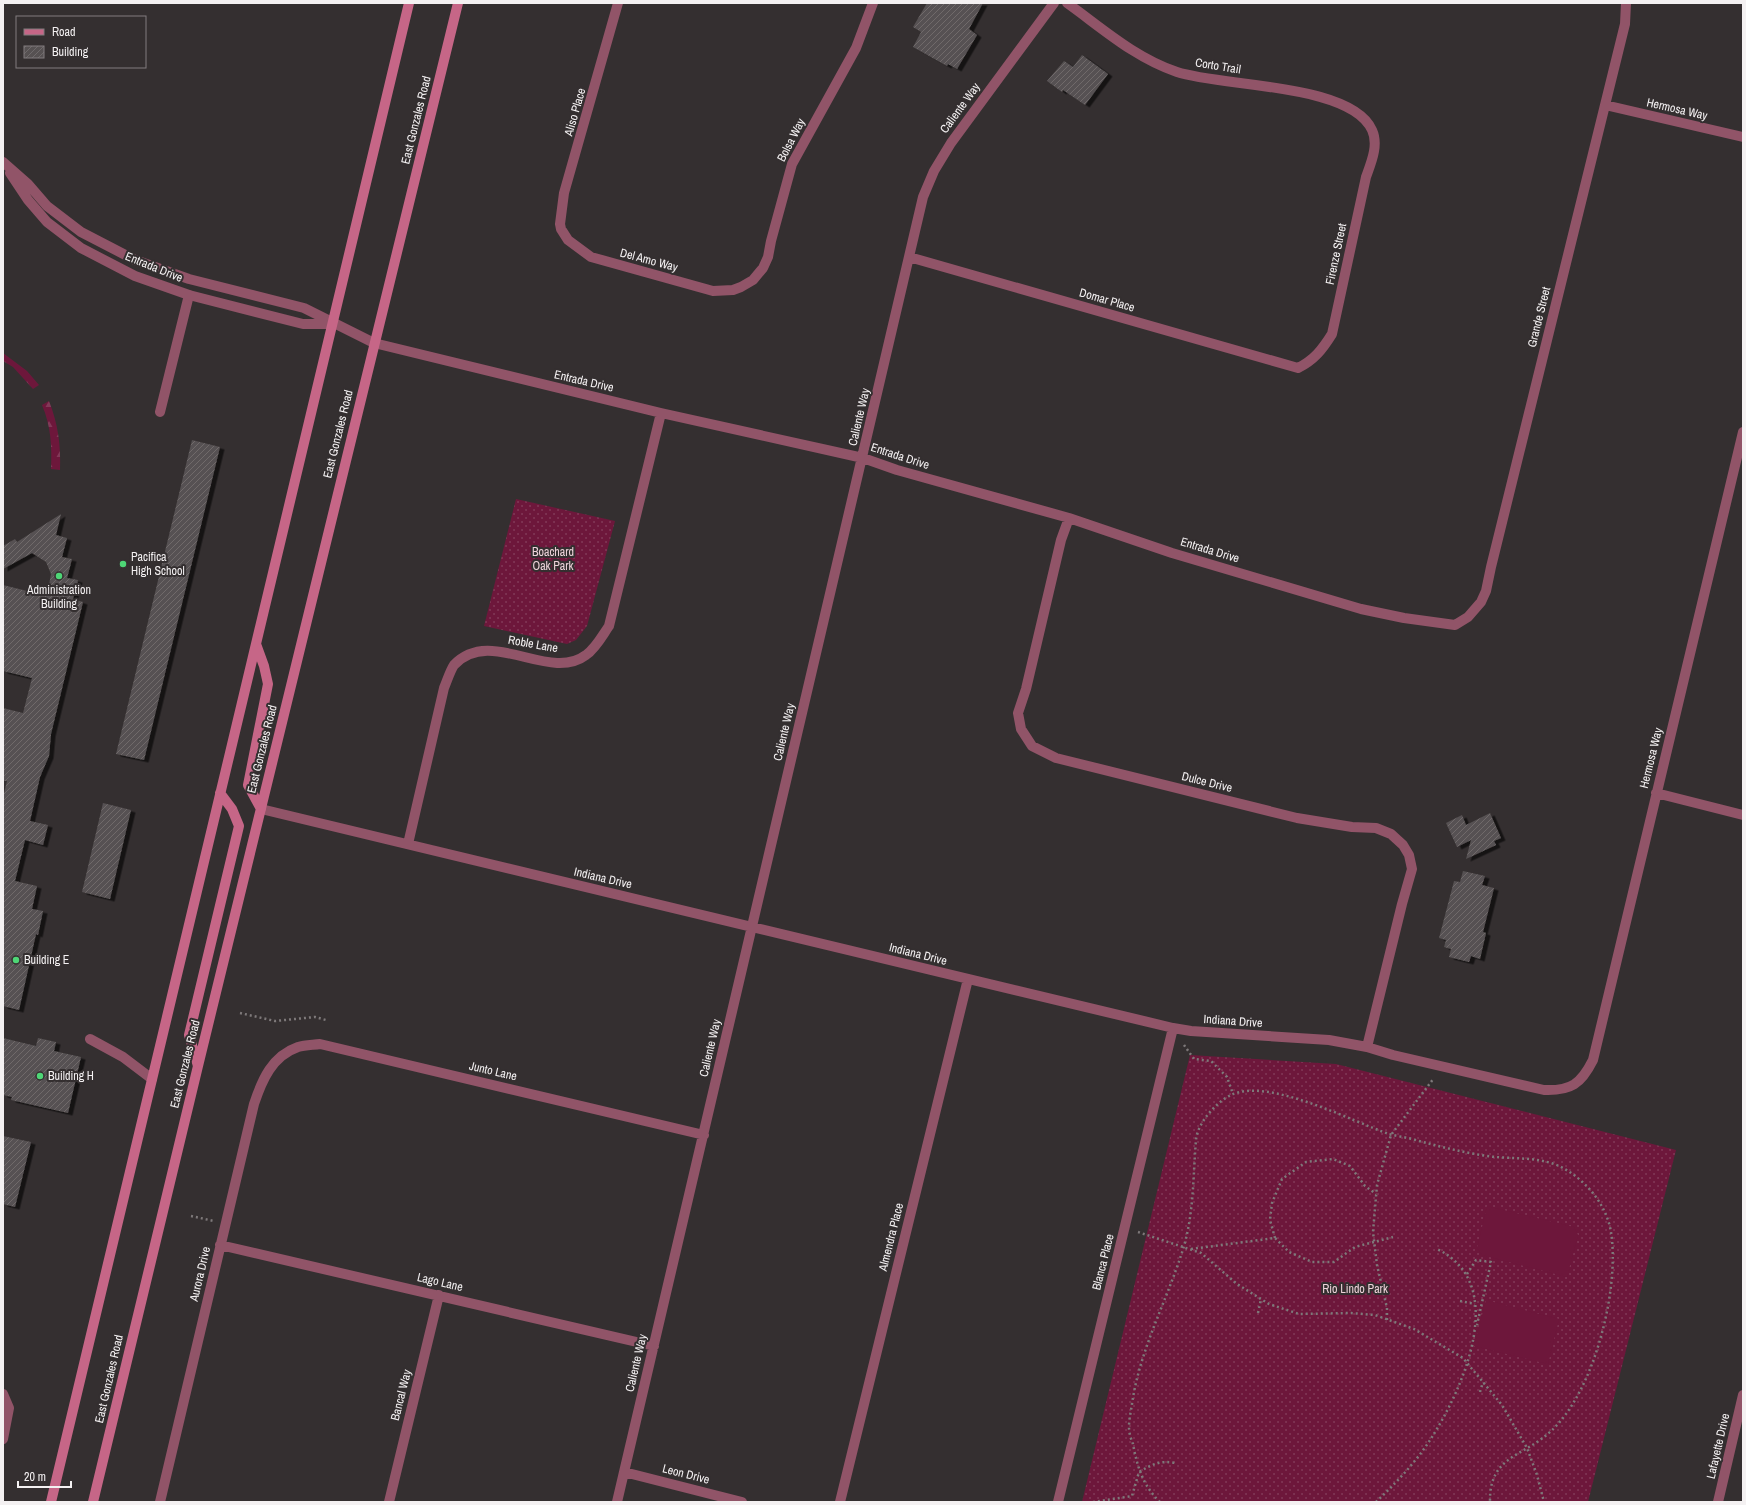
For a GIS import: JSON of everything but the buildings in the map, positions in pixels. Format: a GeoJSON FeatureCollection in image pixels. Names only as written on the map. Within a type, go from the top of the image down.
{"type":"FeatureCollection","features":[{"type":"Feature","properties":{"kind":"main road"},"geometry":{"type":"LineString","coordinates":[[51,1502],[220,793],[335,324],[409,3]]}},
{"type":"Feature","properties":{"kind":"main road","name":"East Gonzales Road"},"geometry":{"type":"LineString","coordinates":[[93,1502],[260,809],[458,3]]}},
{"type":"Feature","properties":{"kind":"main road"},"geometry":{"type":"LineString","coordinates":[[256,644],[264,666],[268,684],[248,785],[260,809]]}},
{"type":"Feature","properties":{"kind":"main road"},"geometry":{"type":"LineString","coordinates":[[198,1066],[189,1035],[239,826],[232,809],[220,793]]}},
{"type":"Feature","properties":{"kind":"street","name":"Aliso Place"},"geometry":{"type":"LineString","coordinates":[[561,229],[560,224],[564,193],[618,3]]}},
{"type":"Feature","properties":{"kind":"street","name":"Bolsa Way"},"geometry":{"type":"LineString","coordinates":[[741,287],[753,280],[763,268],[768,257],[792,164],[856,48],[873,3]]}},
{"type":"Feature","properties":{"kind":"street","name":"Caliente Way"},"geometry":{"type":"LineString","coordinates":[[617,1502],[923,197],[950,143],[1054,3]]}},
{"type":"Feature","properties":{"kind":"street","name":"Corto Trail"},"geometry":{"type":"LineString","coordinates":[[1067,3],[1148,60],[1177,72],[1204,78],[1277,88],[1335,101],[1353,110],[1368,123],[1372,131]]}},
{"type":"Feature","properties":{"kind":"street","name":"Grande Street"},"geometry":{"type":"LineString","coordinates":[[1455,625],[1468,617],[1478,607],[1486,591],[1490,567],[1626,24],[1626,3]]}},
{"type":"Feature","properties":{"kind":"street","name":"Hermosa Way"},"geometry":{"type":"LineString","coordinates":[[1605,105],[1743,137]]}},
{"type":"Feature","properties":{"kind":"street","name":"Firenze Street"},"geometry":{"type":"LineString","coordinates":[[1298,368],[1309,363],[1321,352],[1332,334],[1366,177],[1373,157],[1375,140],[1372,131]]}},
{"type":"Feature","properties":{"kind":"street","name":"Entrada Drive"},"geometry":{"type":"LineString","coordinates":[[3,162],[28,200],[47,222],[81,248],[135,276],[189,294],[303,324],[335,324]]}},
{"type":"Feature","properties":{"kind":"street","name":"Entrada Drive"},"geometry":{"type":"LineString","coordinates":[[3,162],[28,184],[47,206],[81,232],[136,260],[189,279],[304,308],[374,343],[661,412],[863,458],[897,470],[1069,518],[1172,553],[1361,609],[1404,618],[1455,625]]}},
{"type":"Feature","properties":{"kind":"street","name":"Del Amo Way"},"geometry":{"type":"LineString","coordinates":[[561,229],[568,240],[577,248],[591,257],[606,262],[713,291],[733,290],[741,287]]}},
{"type":"Feature","properties":{"kind":"street","name":"Domar Place"},"geometry":{"type":"LineString","coordinates":[[909,257],[1298,368]]}},
{"type":"Feature","properties":{"kind":"street"},"geometry":{"type":"LineString","coordinates":[[160,412],[189,294]]}},
{"type":"Feature","properties":{"kind":"street","name":"Roble Lane"},"geometry":{"type":"LineString","coordinates":[[408,844],[444,688],[454,666],[466,656],[478,652],[496,651],[556,663],[573,662],[586,655],[598,643],[608,626],[661,412]]}},
{"type":"Feature","properties":{"kind":"street","name":"Hermosa Way"},"geometry":{"type":"LineString","coordinates":[[1574,1086],[1586,1074],[1593,1060],[1743,432]]}},
{"type":"Feature","properties":{"kind":"street","name":"Dulce Drive"},"geometry":{"type":"LineString","coordinates":[[1069,518],[1061,540],[1026,689],[1018,713],[1021,729],[1032,746],[1056,758],[1297,818],[1352,827],[1376,828],[1391,834],[1399,841],[1409,855],[1412,869],[1367,1047]]}},
{"type":"Feature","properties":{"kind":"street"},"geometry":{"type":"LineString","coordinates":[[1656,793],[1743,815]]}},
{"type":"Feature","properties":{"kind":"street","name":"Indiana Drive"},"geometry":{"type":"LineString","coordinates":[[260,809],[1173,1028],[1191,1031],[1329,1040],[1367,1047],[1439,1066],[1544,1090],[1559,1091],[1574,1086]]}},
{"type":"Feature","properties":{"kind":"street","name":"Almendra Place"},"geometry":{"type":"LineString","coordinates":[[840,1502],[968,979]]}},
{"type":"Feature","properties":{"kind":"street","name":"Blanca Place"},"geometry":{"type":"LineString","coordinates":[[1058,1502],[1173,1028]]}},
{"type":"Feature","properties":{"kind":"street"},"geometry":{"type":"LineString","coordinates":[[90,1039],[123,1057],[152,1079]]}},
{"type":"Feature","properties":{"kind":"street","name":"Junto Lane"},"geometry":{"type":"LineString","coordinates":[[278,1058],[298,1047],[320,1044],[704,1135]]}},
{"type":"Feature","properties":{"kind":"street","name":"Aurora Drive"},"geometry":{"type":"LineString","coordinates":[[160,1502],[254,1104],[261,1081],[278,1058]]}},
{"type":"Feature","properties":{"kind":"street","name":"Lago Lane"},"geometry":{"type":"LineString","coordinates":[[220,1245],[654,1346]]}},
{"type":"Feature","properties":{"kind":"street","name":"Bancal Way"},"geometry":{"type":"LineString","coordinates":[[389,1502],[439,1295]]}},
{"type":"Feature","properties":{"kind":"street"},"geometry":{"type":"LineString","coordinates":[[3,1394],[9,1408],[3,1439]]}},
{"type":"Feature","properties":{"kind":"street","name":"Lafayette Drive"},"geometry":{"type":"LineString","coordinates":[[1718,1502],[1743,1395]]}},
{"type":"Feature","properties":{"kind":"street","name":"Leon Drive"},"geometry":{"type":"LineString","coordinates":[[624,1472],[742,1502]]}},
{"type":"Feature","properties":{"kind":"path"},"geometry":{"type":"LineString","coordinates":[[240,1013],[276,1021],[316,1017],[326,1020]]}},
{"type":"Feature","properties":{"kind":"path"},"geometry":{"type":"LineString","coordinates":[[1173,1028],[1194,1059],[1211,1061],[1227,1077],[1233,1094]]}},
{"type":"Feature","properties":{"kind":"path"},"geometry":{"type":"LineString","coordinates":[[1386,1320],[1387,1308],[1377,1265],[1374,1241],[1377,1185],[1391,1135],[1431,1084],[1439,1066]]}},
{"type":"Feature","properties":{"kind":"path"},"geometry":{"type":"LineString","coordinates":[[1160,1502],[1154,1497],[1139,1472],[1129,1428],[1134,1387],[1144,1350],[1167,1295],[1189,1226],[1194,1177],[1196,1135],[1213,1106],[1233,1094],[1269,1091],[1316,1105],[1391,1135],[1456,1152],[1550,1162],[1568,1171],[1585,1185],[1603,1206],[1611,1231],[1611,1284],[1604,1323],[1593,1365],[1569,1410],[1551,1432],[1527,1448],[1513,1454],[1500,1466],[1493,1476],[1489,1492],[1490,1502]]}},
{"type":"Feature","properties":{"kind":"path"},"geometry":{"type":"LineString","coordinates":[[1376,1194],[1365,1186],[1350,1166],[1333,1159],[1306,1162],[1282,1179],[1272,1203],[1270,1220],[1275,1238],[1289,1252],[1312,1262],[1334,1262],[1355,1247],[1393,1237]]}},
{"type":"Feature","properties":{"kind":"path"},"geometry":{"type":"LineString","coordinates":[[191,1216],[225,1224]]}},
{"type":"Feature","properties":{"kind":"path"},"geometry":{"type":"LineString","coordinates":[[1124,1228],[1201,1253],[1237,1284],[1269,1304],[1299,1314],[1351,1313],[1375,1315],[1414,1329],[1463,1358],[1502,1405],[1527,1448],[1537,1474],[1544,1502]]}},
{"type":"Feature","properties":{"kind":"path"},"geometry":{"type":"LineString","coordinates":[[1190,1250],[1275,1238]]}},
{"type":"Feature","properties":{"kind":"path"},"geometry":{"type":"LineString","coordinates":[[1437,1248],[1448,1254],[1467,1274],[1475,1304],[1476,1330]]}},
{"type":"Feature","properties":{"kind":"path"},"geometry":{"type":"LineString","coordinates":[[1376,1502],[1394,1485],[1431,1438],[1458,1387],[1476,1330],[1491,1262],[1476,1260],[1467,1274]]}},
{"type":"Feature","properties":{"kind":"path"},"geometry":{"type":"LineString","coordinates":[[1258,1313],[1261,1299]]}},
{"type":"Feature","properties":{"kind":"path"},"geometry":{"type":"LineString","coordinates":[[1460,1301],[1475,1304]]}},
{"type":"Feature","properties":{"kind":"path"},"geometry":{"type":"LineString","coordinates":[[1480,1392],[1483,1382]]}},
{"type":"Feature","properties":{"kind":"path"},"geometry":{"type":"LineString","coordinates":[[1093,1502],[1132,1496],[1139,1472],[1152,1464],[1163,1461],[1175,1463]]}},
{"type":"Feature","properties":{"kind":"green space"},"geometry":{"type":"Polygon","coordinates":[[[3,353],[27,371],[39,385],[33,389],[13,367],[3,361],[3,353]]]}},
{"type":"Feature","properties":{"kind":"green space"},"geometry":{"type":"Polygon","coordinates":[[[49,401],[55,418],[58,435],[60,470],[51,469],[50,436],[42,405],[49,401]]]}},
{"type":"Feature","properties":{"kind":"green space","name":"Boachard Oak Park"},"geometry":{"type":"Polygon","coordinates":[[[516,499],[615,521],[587,626],[576,640],[567,644],[484,626],[516,499]]]}},
{"type":"Feature","properties":{"kind":"green space","name":"Rio Lindo Park"},"geometry":{"type":"Polygon","coordinates":[[[1190,1055],[1336,1064],[1676,1150],[1588,1502],[1082,1502],[1190,1055]]]}},
{"type":"Feature","properties":{"kind":"green space"},"geometry":{"type":"Polygon","coordinates":[[[1487,1206],[1574,1227],[1578,1235],[1567,1277],[1482,1255],[1477,1248],[1487,1206]]]}},
{"type":"Feature","properties":{"kind":"green space"},"geometry":{"type":"Polygon","coordinates":[[[1486,1300],[1559,1319],[1548,1364],[1474,1346],[1486,1300]]]}},
{"type":"Feature","properties":{"kind":"place","name":"Pacifica High School"},"geometry":{"type":"Point","coordinates":[123,564]}},
{"type":"Feature","properties":{"kind":"place","name":"Administration Building"},"geometry":{"type":"Point","coordinates":[59,576]}},
{"type":"Feature","properties":{"kind":"place","name":"Building E"},"geometry":{"type":"Point","coordinates":[16,960]}},
{"type":"Feature","properties":{"kind":"place","name":"Building H"},"geometry":{"type":"Point","coordinates":[40,1076]}}]}
